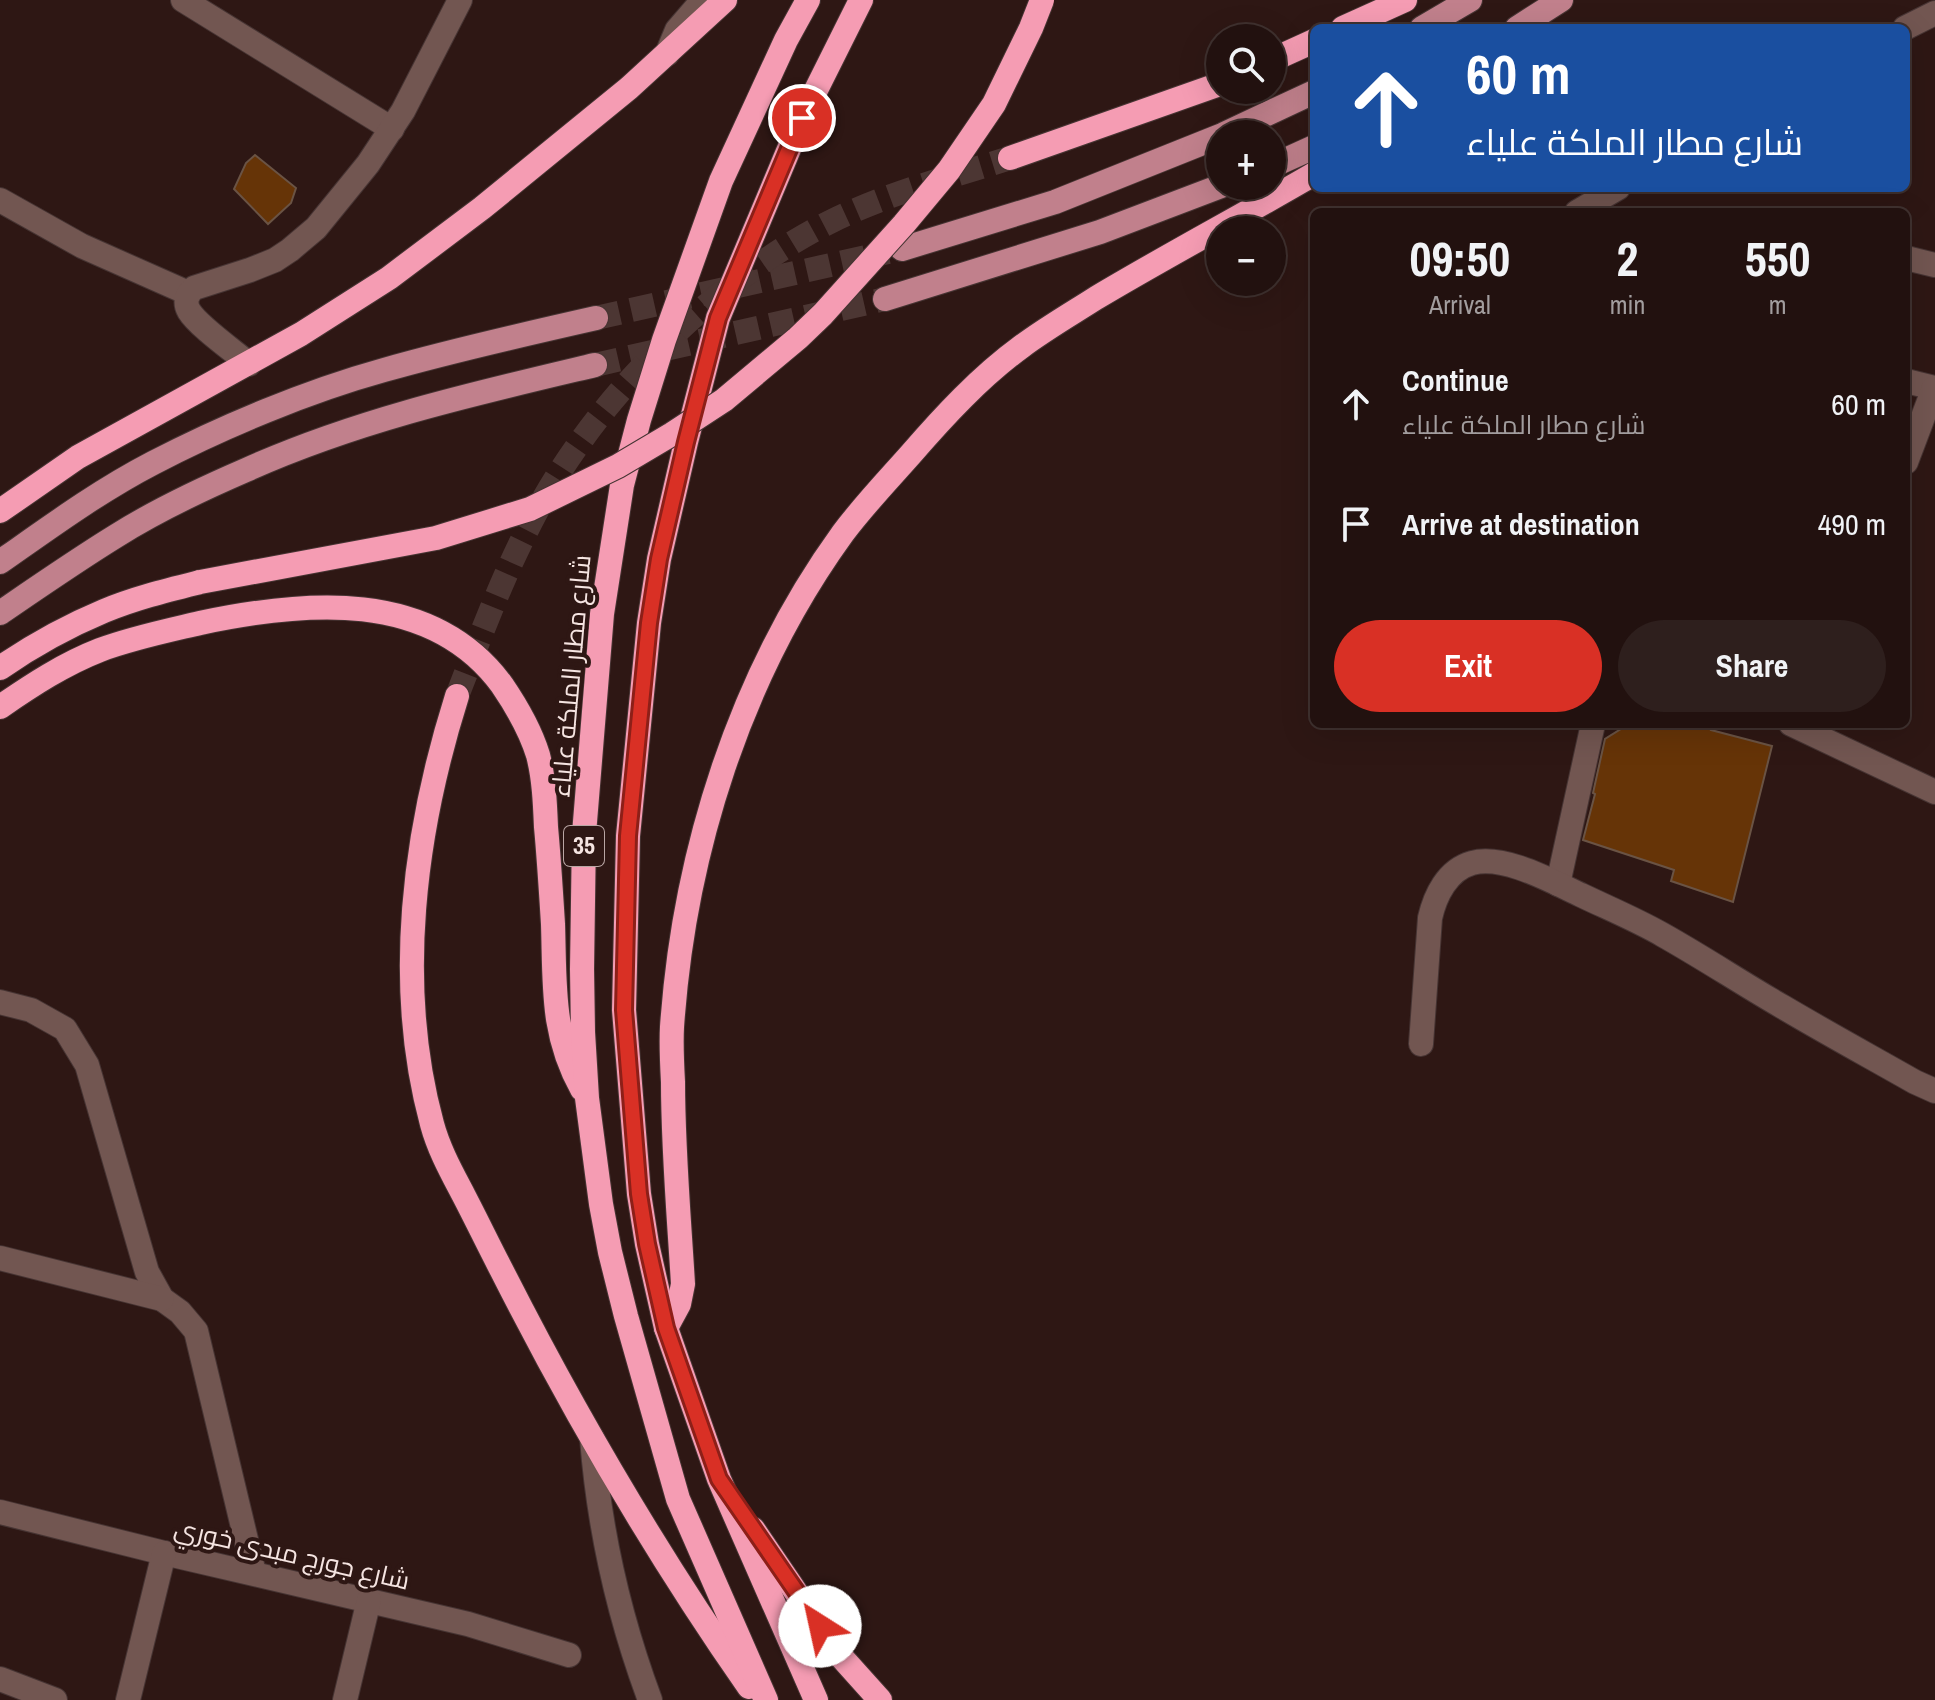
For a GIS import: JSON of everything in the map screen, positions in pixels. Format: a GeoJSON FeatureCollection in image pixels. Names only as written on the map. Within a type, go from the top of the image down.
{"type":"FeatureCollection","features":[{"type":"Feature","properties":{"kind":"highway"},"geometry":{"type":"LineString","coordinates":[[0,511],[78,457],[249,364],[343,308],[437,243],[666,57],[725,0]]}},
{"type":"Feature","properties":{"kind":"highway","name":"شارع مطار الملكة علياء"},"geometry":{"type":"LineString","coordinates":[[766,1700],[678,1499],[610,1252],[587,1098],[582,969],[584,834],[602,614],[622,485],[639,420],[721,181],[786,40],[808,0]]}},
{"type":"Feature","properties":{"kind":"highway","name":"35"},"geometry":{"type":"LineString","coordinates":[[816,1700],[719,1479],[666,1328],[647,1244],[639,1194],[624,1010],[628,836],[649,623],[659,559],[718,318],[802,118],[861,0]]}},
{"type":"Feature","properties":{"kind":"highway"},"geometry":{"type":"LineString","coordinates":[[0,668],[47,639],[105,610],[148,596],[200,582],[436,538],[530,509],[618,466],[672,434],[724,400],[798,338],[904,224],[949,170],[994,104],[1042,0]]}},
{"type":"Feature","properties":{"kind":"highway"},"geometry":{"type":"LineString","coordinates":[[1352,24],[1405,0]]}},
{"type":"Feature","properties":{"kind":"highway"},"geometry":{"type":"LineString","coordinates":[[1286,54],[1310,43]]}},
{"type":"Feature","properties":{"kind":"highway"},"geometry":{"type":"LineString","coordinates":[[1010,158],[1206,89]]}},
{"type":"Feature","properties":{"kind":"highway"},"geometry":{"type":"LineString","coordinates":[[666,1328],[679,1304],[683,1284],[673,1123],[672,1030],[685,911],[705,825],[747,707],[768,660],[814,577],[844,532],[926,437],[1019,348],[1137,274],[1310,176]]}},
{"type":"Feature","properties":{"kind":"highway"},"geometry":{"type":"LineString","coordinates":[[0,707],[54,671],[98,651],[139,637],[246,613],[301,607],[351,607],[426,624],[454,639],[481,661],[508,694],[528,726],[538,756],[543,778],[552,905],[556,1014],[568,1061],[587,1098]]}},
{"type":"Feature","properties":{"kind":"highway"},"geometry":{"type":"LineString","coordinates":[[457,696],[445,734],[422,836],[412,964],[415,1025],[422,1078],[433,1126],[447,1163],[519,1305],[592,1438],[707,1627],[758,1700]]}},
{"type":"Feature","properties":{"kind":"highway"},"geometry":{"type":"LineString","coordinates":[[719,1479],[836,1651],[880,1700]]}},
{"type":"Feature","properties":{"kind":"main road"},"geometry":{"type":"LineString","coordinates":[[1429,24],[1470,0]]}},
{"type":"Feature","properties":{"kind":"main road"},"geometry":{"type":"LineString","coordinates":[[1523,24],[1561,0]]}},
{"type":"Feature","properties":{"kind":"main road"},"geometry":{"type":"LineString","coordinates":[[1254,120],[1310,94]]}},
{"type":"Feature","properties":{"kind":"main road"},"geometry":{"type":"LineString","coordinates":[[902,249],[1055,202],[1206,141]]}},
{"type":"Feature","properties":{"kind":"main road"},"geometry":{"type":"LineString","coordinates":[[1286,160],[1310,149]]}},
{"type":"Feature","properties":{"kind":"main road"},"geometry":{"type":"LineString","coordinates":[[885,299],[1100,232],[1206,192]]}},
{"type":"Feature","properties":{"kind":"main road"},"geometry":{"type":"LineString","coordinates":[[0,562],[77,508],[154,462],[265,412],[382,370],[596,318]]}},
{"type":"Feature","properties":{"kind":"main road"},"geometry":{"type":"LineString","coordinates":[[0,613],[118,534],[248,469],[380,420],[595,365]]}},
{"type":"Feature","properties":{"kind":"street"},"geometry":{"type":"LineString","coordinates":[[183,0],[392,129]]}},
{"type":"Feature","properties":{"kind":"street"},"geometry":{"type":"LineString","coordinates":[[249,364],[189,312],[188,293],[194,288],[275,260],[316,228],[392,129],[460,0]]}},
{"type":"Feature","properties":{"kind":"street"},"geometry":{"type":"LineString","coordinates":[[666,57],[677,30],[703,0]]}},
{"type":"Feature","properties":{"kind":"street"},"geometry":{"type":"LineString","coordinates":[[1910,26],[1935,13]]}},
{"type":"Feature","properties":{"kind":"street"},"geometry":{"type":"LineString","coordinates":[[1584,208],[1611,192]]}},
{"type":"Feature","properties":{"kind":"street"},"geometry":{"type":"LineString","coordinates":[[0,200],[82,246],[188,293]]}},
{"type":"Feature","properties":{"kind":"street"},"geometry":{"type":"LineString","coordinates":[[1910,259],[1935,265]]}},
{"type":"Feature","properties":{"kind":"street"},"geometry":{"type":"LineString","coordinates":[[1910,382],[1934,388],[1910,451]]}},
{"type":"Feature","properties":{"kind":"street"},"geometry":{"type":"LineString","coordinates":[[1558,884],[1592,728]]}},
{"type":"Feature","properties":{"kind":"street"},"geometry":{"type":"LineString","coordinates":[[1805,728],[1935,792]]}},
{"type":"Feature","properties":{"kind":"street"},"geometry":{"type":"LineString","coordinates":[[1421,1044],[1430,918],[1434,903],[1451,876],[1474,862],[1488,862],[1524,870],[1661,933],[1781,1006],[1935,1091]]}},
{"type":"Feature","properties":{"kind":"street"},"geometry":{"type":"LineString","coordinates":[[0,1002],[31,1010],[65,1029],[87,1065],[147,1272],[162,1299]]}},
{"type":"Feature","properties":{"kind":"street"},"geometry":{"type":"LineString","coordinates":[[0,1258],[162,1299],[180,1312],[196,1331],[254,1573]]}},
{"type":"Feature","properties":{"kind":"street"},"geometry":{"type":"LineString","coordinates":[[592,1438],[605,1547],[624,1624],[650,1700]]}},
{"type":"Feature","properties":{"kind":"street","name":"شارع جورج مبدى خوري"},"geometry":{"type":"LineString","coordinates":[[0,1512],[468,1624],[569,1655]]}},
{"type":"Feature","properties":{"kind":"street"},"geometry":{"type":"LineString","coordinates":[[128,1700],[164,1553]]}},
{"type":"Feature","properties":{"kind":"street"},"geometry":{"type":"LineString","coordinates":[[345,1700],[369,1600]]}},
{"type":"Feature","properties":{"kind":"street"},"geometry":{"type":"LineString","coordinates":[[0,1679],[55,1700]]}},
{"type":"Feature","properties":{"kind":"building"},"geometry":{"type":"Polygon","coordinates":[[[255,155],[296,188],[291,203],[268,224],[234,189],[246,163],[255,155]]]}},
{"type":"Feature","properties":{"kind":"building"},"geometry":{"type":"Polygon","coordinates":[[[1623,728],[1712,728],[1772,746],[1733,902],[1671,881],[1674,870],[1583,840],[1605,739],[1623,728]]]}},
{"type":"Feature","properties":{"kind":"tunnel"},"geometry":{"type":"LineString","coordinates":[[457,696],[510,565],[556,477],[621,390],[659,349],[743,276],[832,221],[898,194],[1010,158]]}},
{"type":"Feature","properties":{"kind":"tunnel"},"geometry":{"type":"LineString","coordinates":[[596,318],[888,252]]}},
{"type":"Feature","properties":{"kind":"tunnel"},"geometry":{"type":"LineString","coordinates":[[595,365],[885,299]]}},
{"type":"Feature","properties":{"kind":"route"},"geometry":{"type":"LineString","coordinates":[[802,118],[718,318],[659,559],[641,694],[628,836],[624,1010],[639,1194],[666,1328],[719,1479],[820,1626]]}}]}
